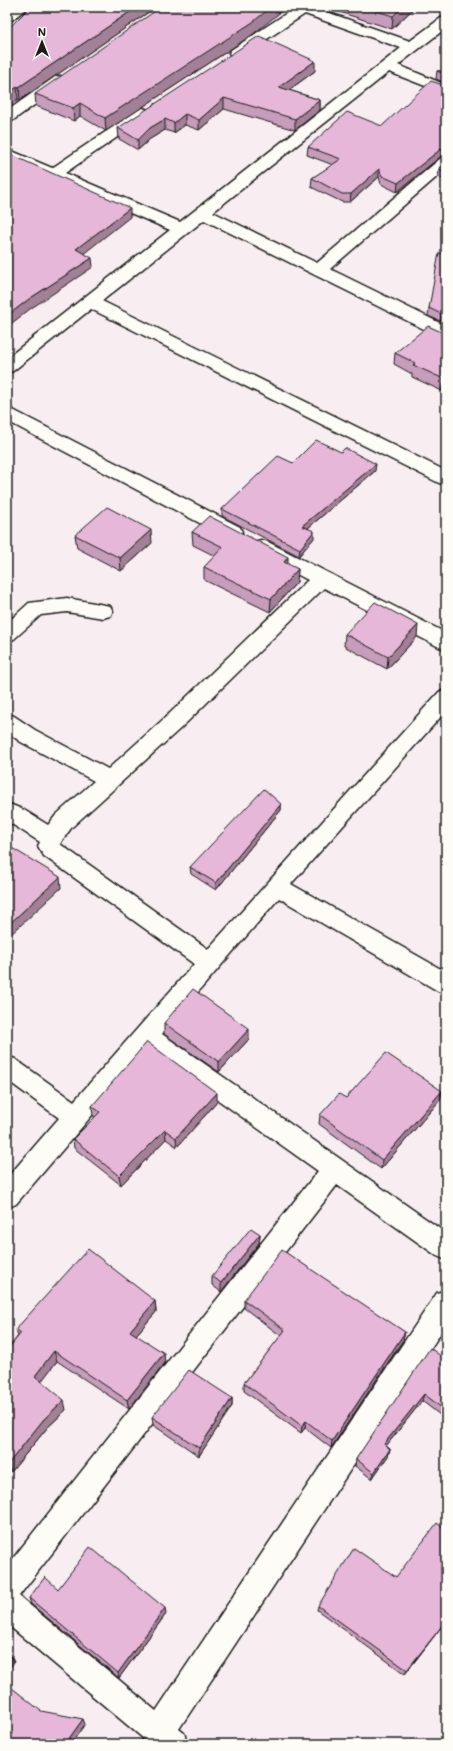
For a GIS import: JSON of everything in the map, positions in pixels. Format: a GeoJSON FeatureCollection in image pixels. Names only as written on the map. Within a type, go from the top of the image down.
{"type":"FeatureCollection","features":[{"type":"Feature","properties":{"kind":"street"},"geometry":{"type":"LineString","coordinates":[[7,17],[21,7]]}},
{"type":"Feature","properties":{"kind":"street"},"geometry":{"type":"LineString","coordinates":[[226,59],[301,8],[412,47]]}},
{"type":"Feature","properties":{"kind":"street"},"geometry":{"type":"LineString","coordinates":[[7,367],[446,21]]}},
{"type":"Feature","properties":{"kind":"street"},"geometry":{"type":"LineString","coordinates":[[388,66],[446,90]]}},
{"type":"Feature","properties":{"kind":"street"},"geometry":{"type":"LineString","coordinates":[[7,118],[72,72]]}},
{"type":"Feature","properties":{"kind":"street"},"geometry":{"type":"LineString","coordinates":[[53,174],[154,106]]}},
{"type":"Feature","properties":{"kind":"street"},"geometry":{"type":"LineString","coordinates":[[7,154],[182,229]]}},
{"type":"Feature","properties":{"kind":"street"},"geometry":{"type":"LineString","coordinates":[[319,270],[446,160]]}},
{"type":"Feature","properties":{"kind":"street"},"geometry":{"type":"LineString","coordinates":[[203,213],[446,333]]}},
{"type":"Feature","properties":{"kind":"street"},"geometry":{"type":"LineString","coordinates":[[91,302],[446,479]]}},
{"type":"Feature","properties":{"kind":"street"},"geometry":{"type":"LineString","coordinates":[[7,414],[446,642]]}},
{"type":"Feature","properties":{"kind":"street"},"geometry":{"type":"LineString","coordinates":[[210,963],[52,850],[49,846],[51,838],[56,829],[64,821],[175,721],[322,578]]}},
{"type":"Feature","properties":{"kind":"street"},"geometry":{"type":"LineString","coordinates":[[7,634],[36,608],[68,605],[103,611]]}},
{"type":"Feature","properties":{"kind":"street"},"geometry":{"type":"LineString","coordinates":[[7,1196],[276,886],[446,696]]}},
{"type":"Feature","properties":{"kind":"street"},"geometry":{"type":"LineString","coordinates":[[7,722],[28,736],[111,780]]}},
{"type":"Feature","properties":{"kind":"street"},"geometry":{"type":"LineString","coordinates":[[7,812],[51,838]]}},
{"type":"Feature","properties":{"kind":"street"},"geometry":{"type":"LineString","coordinates":[[276,886],[446,984]]}},
{"type":"Feature","properties":{"kind":"street"},"geometry":{"type":"LineString","coordinates":[[146,1036],[446,1248]]}},
{"type":"Feature","properties":{"kind":"street"},"geometry":{"type":"LineString","coordinates":[[7,1066],[76,1117]]}},
{"type":"Feature","properties":{"kind":"street"},"geometry":{"type":"LineString","coordinates":[[7,1589],[335,1169]]}},
{"type":"Feature","properties":{"kind":"street"},"geometry":{"type":"LineString","coordinates":[[7,1605],[166,1738],[446,1302]]}},
{"type":"Feature","properties":{"kind":"building"},"geometry":{"type":"Polygon","coordinates":[[[30,7],[137,7],[7,95],[7,30],[30,7]]]}},
{"type":"Feature","properties":{"kind":"building"},"geometry":{"type":"Polygon","coordinates":[[[161,7],[271,7],[253,22],[105,118],[80,103],[73,108],[35,94],[161,7]]]}},
{"type":"Feature","properties":{"kind":"building"},"geometry":{"type":"Polygon","coordinates":[[[364,7],[402,7],[393,16],[364,7]]]}},
{"type":"Feature","properties":{"kind":"building"},"geometry":{"type":"Polygon","coordinates":[[[259,36],[315,61],[279,87],[320,100],[295,119],[224,98],[199,120],[185,114],[174,123],[165,119],[150,128],[138,140],[118,128],[259,36]]]}},
{"type":"Feature","properties":{"kind":"building"},"geometry":{"type":"Polygon","coordinates":[[[437,71],[446,71],[446,75],[437,71]]]}},
{"type":"Feature","properties":{"kind":"building"},"geometry":{"type":"Polygon","coordinates":[[[431,81],[446,86],[446,147],[441,149],[398,183],[382,176],[379,169],[351,194],[342,194],[312,178],[341,159],[308,147],[347,112],[382,126],[431,81]]]}},
{"type":"Feature","properties":{"kind":"building"},"geometry":{"type":"Polygon","coordinates":[[[7,153],[130,208],[76,249],[92,258],[29,299],[7,316],[7,153]]]}},
{"type":"Feature","properties":{"kind":"building"},"geometry":{"type":"Polygon","coordinates":[[[446,163],[446,172],[439,169],[446,163]]]}},
{"type":"Feature","properties":{"kind":"building"},"geometry":{"type":"Polygon","coordinates":[[[439,253],[446,254],[446,311],[441,314],[429,308],[439,253]]]}},
{"type":"Feature","properties":{"kind":"building"},"geometry":{"type":"Polygon","coordinates":[[[428,326],[446,334],[446,377],[444,379],[413,365],[415,363],[395,353],[428,326]]]}},
{"type":"Feature","properties":{"kind":"building"},"geometry":{"type":"Polygon","coordinates":[[[316,440],[341,452],[345,448],[376,464],[302,526],[314,531],[300,549],[222,509],[278,456],[293,463],[316,440]]]}},
{"type":"Feature","properties":{"kind":"building"},"geometry":{"type":"Polygon","coordinates":[[[107,507],[151,530],[120,558],[75,535],[107,507]]]}},
{"type":"Feature","properties":{"kind":"building"},"geometry":{"type":"Polygon","coordinates":[[[209,516],[288,557],[284,562],[298,569],[271,599],[204,567],[223,547],[192,532],[209,516]]]}},
{"type":"Feature","properties":{"kind":"building"},"geometry":{"type":"Polygon","coordinates":[[[375,602],[418,625],[388,657],[345,634],[375,602]]]}},
{"type":"Feature","properties":{"kind":"building"},"geometry":{"type":"Polygon","coordinates":[[[264,789],[281,804],[216,883],[190,867],[264,789]]]}},
{"type":"Feature","properties":{"kind":"building"},"geometry":{"type":"Polygon","coordinates":[[[7,845],[60,877],[7,926],[7,845]]]}},
{"type":"Feature","properties":{"kind":"building"},"geometry":{"type":"Polygon","coordinates":[[[193,989],[249,1029],[219,1062],[164,1023],[193,989]]]}},
{"type":"Feature","properties":{"kind":"building"},"geometry":{"type":"Polygon","coordinates":[[[147,1042],[217,1093],[176,1138],[165,1130],[119,1176],[73,1139],[100,1112],[92,1106],[147,1042]]]}},
{"type":"Feature","properties":{"kind":"building"},"geometry":{"type":"Polygon","coordinates":[[[386,1053],[442,1091],[382,1160],[320,1115],[339,1094],[346,1098],[386,1053]]]}},
{"type":"Feature","properties":{"kind":"building"},"geometry":{"type":"Polygon","coordinates":[[[251,1228],[260,1234],[221,1283],[212,1276],[251,1228]]]}},
{"type":"Feature","properties":{"kind":"building"},"geometry":{"type":"Polygon","coordinates":[[[88,1249],[155,1301],[130,1331],[164,1353],[127,1400],[54,1351],[35,1376],[64,1400],[44,1419],[8,1464],[7,1350],[21,1333],[16,1329],[88,1249]]]}},
{"type":"Feature","properties":{"kind":"building"},"geometry":{"type":"Polygon","coordinates":[[[282,1250],[405,1332],[332,1441],[306,1421],[302,1426],[244,1383],[285,1330],[244,1300],[282,1250]]]}},
{"type":"Feature","properties":{"kind":"building"},"geometry":{"type":"Polygon","coordinates":[[[430,1348],[446,1360],[446,1403],[442,1408],[424,1394],[384,1444],[390,1449],[374,1473],[356,1459],[430,1348]]]}},
{"type":"Feature","properties":{"kind":"building"},"geometry":{"type":"Polygon","coordinates":[[[189,1370],[232,1398],[199,1448],[152,1417],[189,1370]]]}},
{"type":"Feature","properties":{"kind":"building"},"geometry":{"type":"Polygon","coordinates":[[[437,1523],[446,1530],[446,1623],[445,1622],[407,1670],[318,1606],[354,1548],[396,1577],[437,1523]]]}},
{"type":"Feature","properties":{"kind":"building"},"geometry":{"type":"Polygon","coordinates":[[[90,1547],[165,1608],[118,1673],[29,1598],[45,1577],[58,1589],[90,1547]]]}},
{"type":"Feature","properties":{"kind":"building"},"geometry":{"type":"Polygon","coordinates":[[[7,1653],[11,1656],[7,1662],[7,1653]]]}},
{"type":"Feature","properties":{"kind":"building"},"geometry":{"type":"Polygon","coordinates":[[[7,1684],[41,1711],[83,1719],[65,1744],[7,1744],[7,1684]]]}},
{"type":"Feature","properties":{"kind":"building"},"geometry":{"type":"Polygon","coordinates":[[[143,1738],[150,1744],[138,1744],[143,1738]]]}}]}
